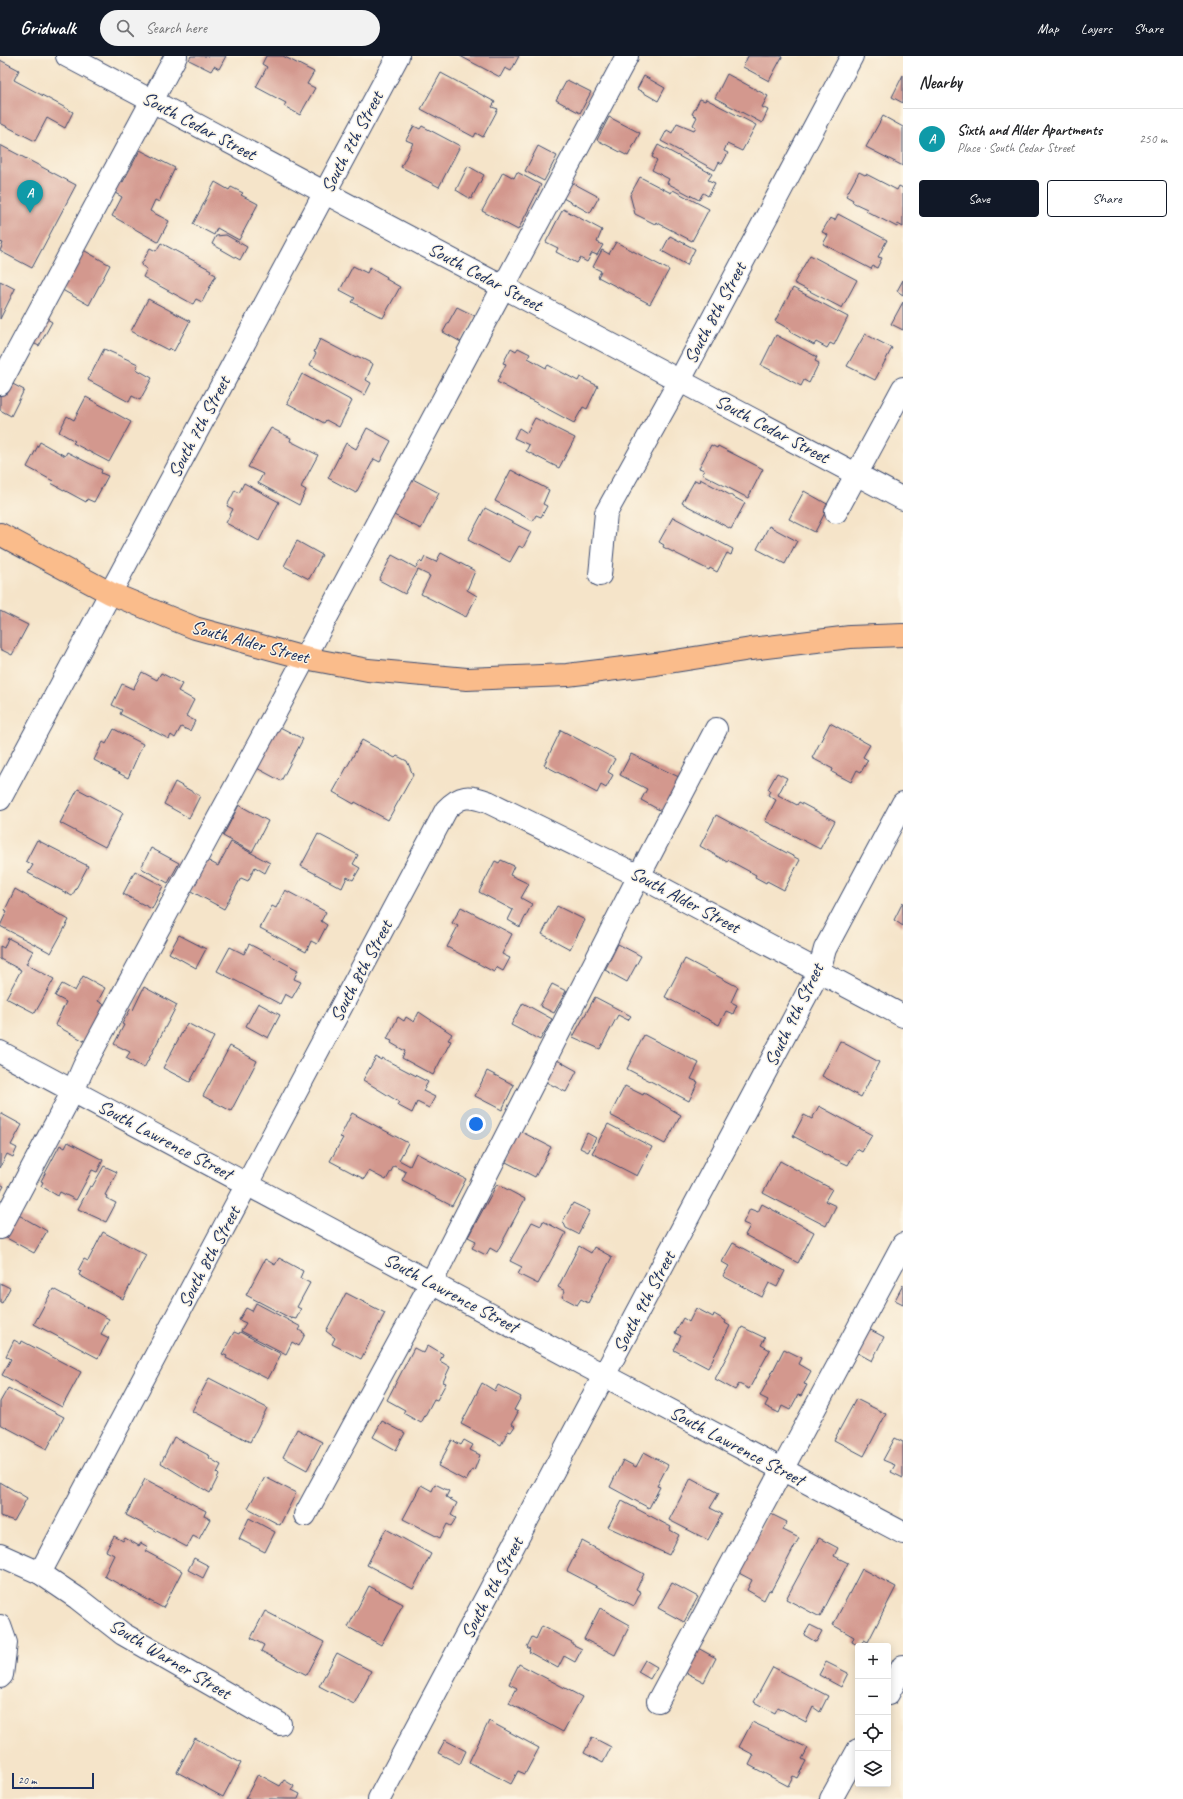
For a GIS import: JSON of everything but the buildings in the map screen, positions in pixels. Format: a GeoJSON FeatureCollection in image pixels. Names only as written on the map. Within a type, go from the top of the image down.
{"type":"FeatureCollection","features":[{"type":"Feature","properties":{"kind":"main road","name":"South Alder Street"},"geometry":{"type":"LineString","coordinates":[[0,534],[110,593],[195,628],[305,658],[368,670],[467,679],[567,675],[656,664],[751,649],[850,637],[903,635]]}},
{"type":"Feature","properties":{"kind":"street","name":"South Cedar Street"},"geometry":{"type":"LineString","coordinates":[[67,56],[504,286],[903,499]]}},
{"type":"Feature","properties":{"kind":"street"},"geometry":{"type":"LineString","coordinates":[[0,384],[176,56]]}},
{"type":"Feature","properties":{"kind":"street","name":"South 7th Street"},"geometry":{"type":"LineString","coordinates":[[0,799],[398,56]]}},
{"type":"Feature","properties":{"kind":"street"},"geometry":{"type":"LineString","coordinates":[[0,1228],[73,1091],[91,1053],[305,658],[627,56]]}},
{"type":"Feature","properties":{"kind":"street","name":"South 8th Street"},"geometry":{"type":"LineString","coordinates":[[600,575],[606,513],[680,380],[852,56]]}},
{"type":"Feature","properties":{"kind":"street"},"geometry":{"type":"LineString","coordinates":[[836,512],[903,388]]}},
{"type":"Feature","properties":{"kind":"street"},"geometry":{"type":"LineString","coordinates":[[305,1515],[431,1283],[639,876],[716,729]]}},
{"type":"Feature","properties":{"kind":"street","name":"South 8th Street"},"geometry":{"type":"LineString","coordinates":[[40,1574],[446,810],[462,797]]}},
{"type":"Feature","properties":{"kind":"street","name":"South Alder Street"},"geometry":{"type":"LineString","coordinates":[[462,797],[474,797],[488,802],[639,876],[903,1016]]}},
{"type":"Feature","properties":{"kind":"street","name":"South 9th Street"},"geometry":{"type":"LineString","coordinates":[[379,1799],[819,971],[825,949],[903,803]]}},
{"type":"Feature","properties":{"kind":"street","name":"South Lawrence Street"},"geometry":{"type":"LineString","coordinates":[[0,1052],[605,1376],[903,1533]]}},
{"type":"Feature","properties":{"kind":"street"},"geometry":{"type":"LineString","coordinates":[[658,1701],[903,1244]]}},
{"type":"Feature","properties":{"kind":"street","name":"South Warner Street"},"geometry":{"type":"LineString","coordinates":[[0,1555],[40,1574],[76,1598],[123,1634],[280,1724]]}},
{"type":"Feature","properties":{"kind":"street"},"geometry":{"type":"LineString","coordinates":[[0,1626],[6,1643],[2,1675],[0,1677]]}},
{"type":"Feature","properties":{"kind":"street"},"geometry":{"type":"LineString","coordinates":[[891,1688],[903,1666]]}},
{"type":"Feature","properties":{"kind":"street"},"geometry":{"type":"LineString","coordinates":[[831,1799],[857,1751]]}},
{"type":"Feature","properties":{"kind":"place","name":"Sixth and Alder Apartments"},"geometry":{"type":"Point","coordinates":[30,213]}}]}
